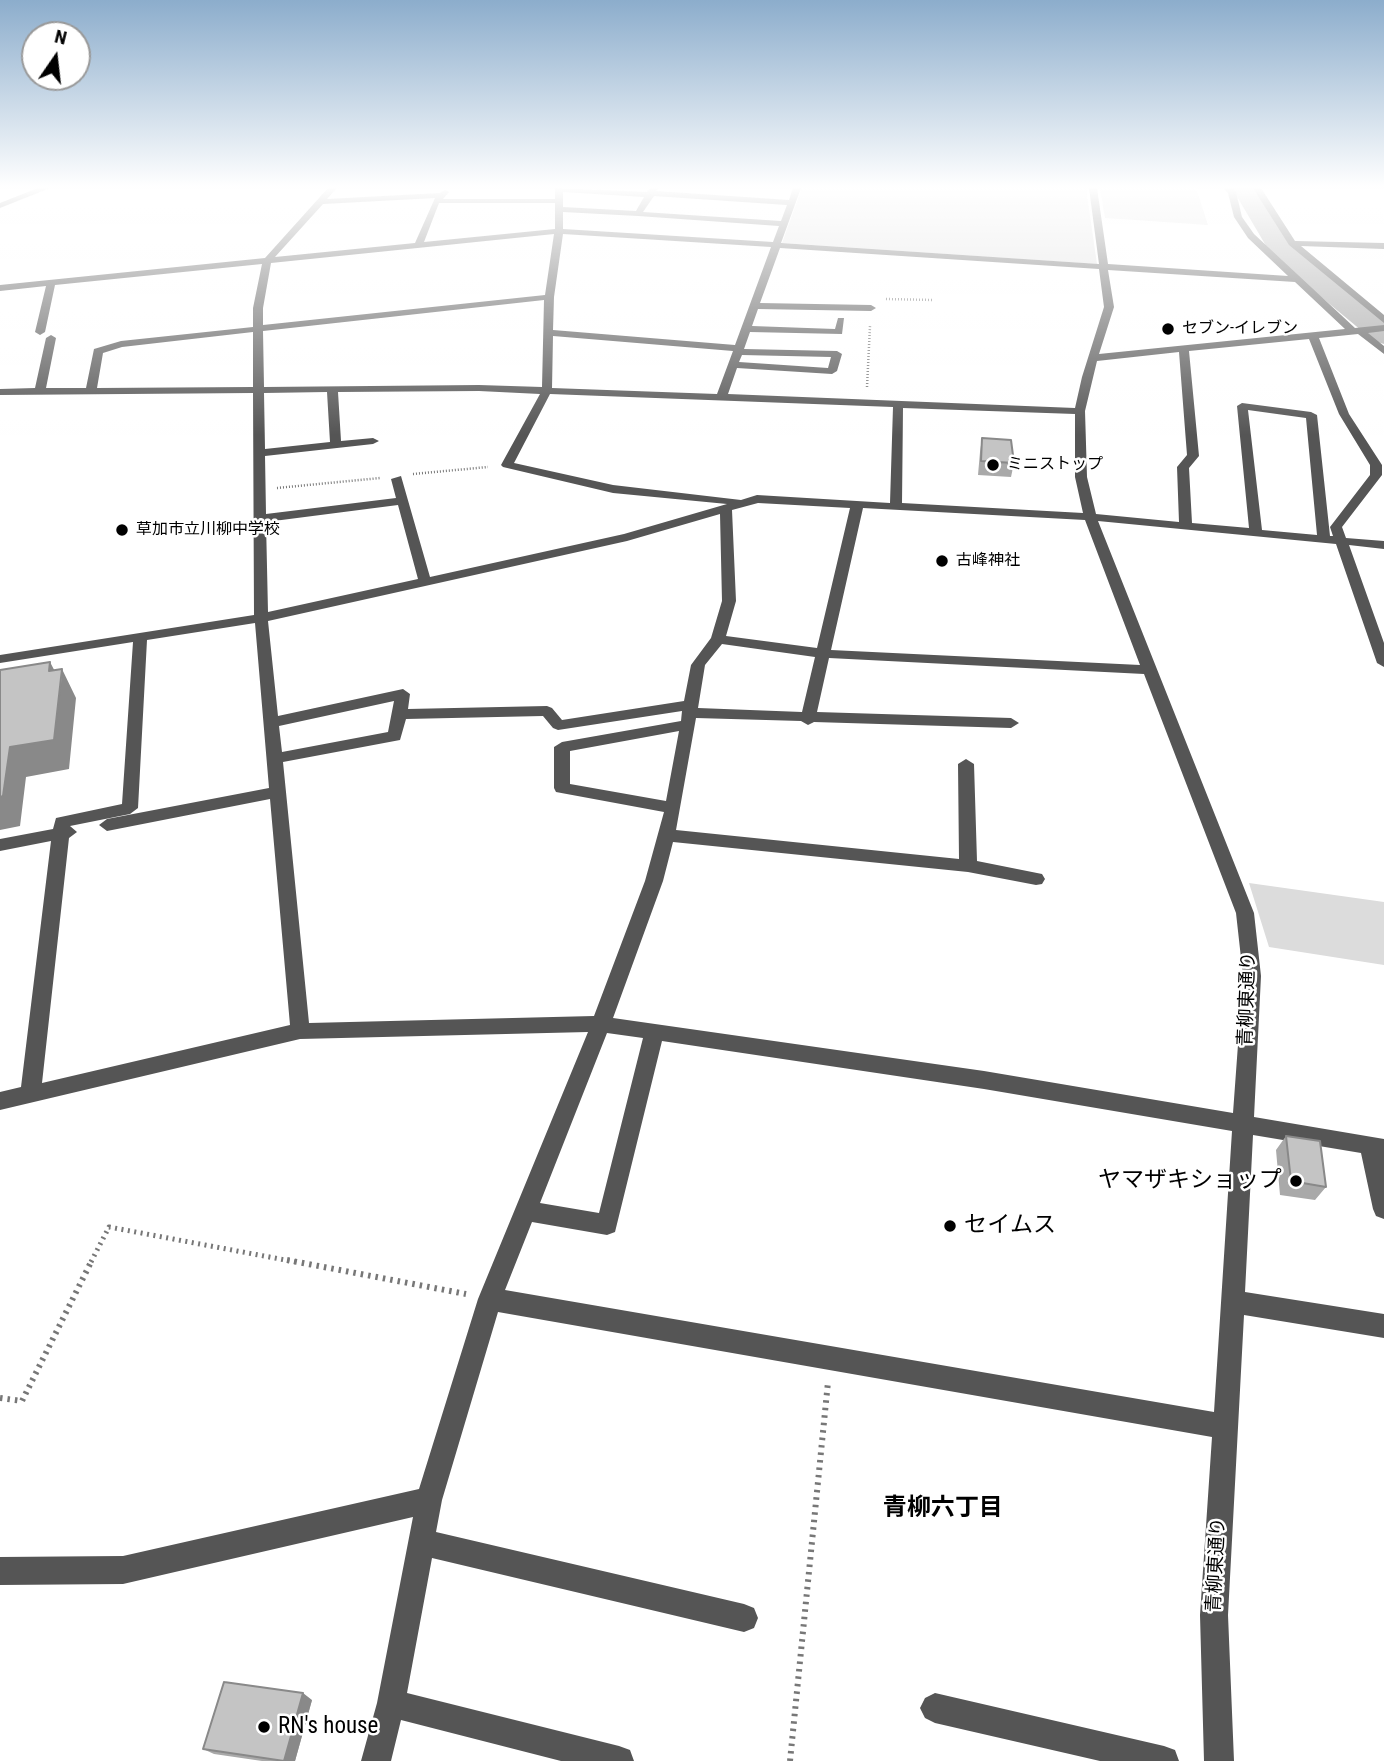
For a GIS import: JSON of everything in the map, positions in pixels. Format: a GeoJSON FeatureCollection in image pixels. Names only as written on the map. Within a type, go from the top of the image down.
{"type":"FeatureCollection","features":[{"type":"Feature","properties":{"kind":"street"},"geometry":{"type":"LineString","coordinates":[[0,288],[177,270]]}},
{"type":"Feature","properties":{"kind":"street"},"geometry":{"type":"LineString","coordinates":[[265,270],[258,308],[261,618],[300,1031]]}},
{"type":"Feature","properties":{"kind":"street"},"geometry":{"type":"LineString","coordinates":[[554,270],[548,332],[547,390],[507,465],[613,489],[743,502]]}},
{"type":"Feature","properties":{"kind":"street"},"geometry":{"type":"LineString","coordinates":[[721,398],[767,270]]}},
{"type":"Feature","properties":{"kind":"street","name":"青柳東通り"},"geometry":{"type":"LineString","coordinates":[[1105,270],[1109,316],[1093,358],[1080,411],[1079,456],[1090,517],[1245,913],[1252,976],[1214,1615],[1219,1761]]}},
{"type":"Feature","properties":{"kind":"street"},"geometry":{"type":"LineString","coordinates":[[1155,270],[1295,279]]}},
{"type":"Feature","properties":{"kind":"street"},"geometry":{"type":"LineString","coordinates":[[1286,270],[1384,351]]}},
{"type":"Feature","properties":{"kind":"street"},"geometry":{"type":"LineString","coordinates":[[1324,270],[1384,320]]}},
{"type":"Feature","properties":{"kind":"street"},"geometry":{"type":"LineString","coordinates":[[40,332],[51,283]]}},
{"type":"Feature","properties":{"kind":"street"},"geometry":{"type":"LineString","coordinates":[[92,391],[98,351],[121,344],[398,325],[405,321],[403,314],[550,297]]}},
{"type":"Feature","properties":{"kind":"street"},"geometry":{"type":"LineString","coordinates":[[754,306],[871,308]]}},
{"type":"Feature","properties":{"kind":"street"},"geometry":{"type":"LineString","coordinates":[[746,329],[839,332],[841,320]]}},
{"type":"Feature","properties":{"kind":"street"},"geometry":{"type":"LineString","coordinates":[[1093,358],[1384,328]]}},
{"type":"Feature","properties":{"kind":"street"},"geometry":{"type":"LineString","coordinates":[[548,332],[738,350],[837,354],[832,371],[733,365]]}},
{"type":"Feature","properties":{"kind":"street"},"geometry":{"type":"LineString","coordinates":[[1313,336],[1344,414],[1376,465],[1376,475],[1336,527],[1384,663]]}},
{"type":"Feature","properties":{"kind":"street"},"geometry":{"type":"LineString","coordinates":[[40,391],[51,338]]}},
{"type":"Feature","properties":{"kind":"street"},"geometry":{"type":"LineString","coordinates":[[1184,350],[1194,456],[1182,467],[1186,527]]}},
{"type":"Feature","properties":{"kind":"street"},"geometry":{"type":"LineString","coordinates":[[332,388],[336,445]]}},
{"type":"Feature","properties":{"kind":"street"},"geometry":{"type":"LineString","coordinates":[[0,392],[332,388],[547,390],[898,407],[1080,411]]}},
{"type":"Feature","properties":{"kind":"street"},"geometry":{"type":"LineString","coordinates":[[1256,534],[1242,405],[1311,415],[1324,540]]}},
{"type":"Feature","properties":{"kind":"street"},"geometry":{"type":"LineString","coordinates":[[896,508],[898,407]]}},
{"type":"Feature","properties":{"kind":"street"},"geometry":{"type":"LineString","coordinates":[[258,453],[373,441]]}},
{"type":"Feature","properties":{"kind":"street"},"geometry":{"type":"LineString","coordinates":[[397,478],[425,582]]}},
{"type":"Feature","properties":{"kind":"street"},"geometry":{"type":"LineString","coordinates":[[0,659],[261,618],[664,528],[743,502],[771,498],[857,506],[1090,517],[1384,545]]}},
{"type":"Feature","properties":{"kind":"street"},"geometry":{"type":"LineString","coordinates":[[260,519],[402,501]]}},
{"type":"Feature","properties":{"kind":"street"},"geometry":{"type":"LineString","coordinates":[[808,718],[857,506]]}},
{"type":"Feature","properties":{"kind":"street"},"geometry":{"type":"LineString","coordinates":[[376,1761],[391,1703],[429,1500],[490,1299],[601,1024],[654,881],[673,808],[687,714],[698,665],[718,639],[729,601],[726,508]]}},
{"type":"Feature","properties":{"kind":"street"},"geometry":{"type":"LineString","coordinates":[[30,1095],[62,822],[130,808],[140,636]]}},
{"type":"Feature","properties":{"kind":"street"},"geometry":{"type":"LineString","coordinates":[[718,639],[822,653],[1148,670]]}},
{"type":"Feature","properties":{"kind":"street"},"geometry":{"type":"LineString","coordinates":[[270,723],[403,694],[395,736],[273,759]]}},
{"type":"Feature","properties":{"kind":"street"},"geometry":{"type":"LineString","coordinates":[[400,714],[547,711],[558,725],[687,714],[1011,723]]}},
{"type":"Feature","properties":{"kind":"street"},"geometry":{"type":"LineString","coordinates":[[673,808],[562,788],[562,747],[687,714]]}},
{"type":"Feature","properties":{"kind":"street"},"geometry":{"type":"LineString","coordinates":[[966,764],[968,866]]}},
{"type":"Feature","properties":{"kind":"street"},"geometry":{"type":"LineString","coordinates":[[0,845],[277,792]]}},
{"type":"Feature","properties":{"kind":"street"},"geometry":{"type":"LineString","coordinates":[[666,835],[968,866],[1036,880]]}},
{"type":"Feature","properties":{"kind":"street"},"geometry":{"type":"LineString","coordinates":[[0,1101],[300,1031],[601,1024],[984,1080],[1377,1147],[1384,1209]]}},
{"type":"Feature","properties":{"kind":"street"},"geometry":{"type":"LineString","coordinates":[[526,1210],[607,1225],[654,1033]]}},
{"type":"Feature","properties":{"kind":"street"},"geometry":{"type":"LineString","coordinates":[[490,1299],[1226,1427]]}},
{"type":"Feature","properties":{"kind":"street"},"geometry":{"type":"LineString","coordinates":[[1234,1302],[1384,1326]]}},
{"type":"Feature","properties":{"kind":"street"},"geometry":{"type":"LineString","coordinates":[[0,1571],[123,1570],[429,1500]]}},
{"type":"Feature","properties":{"kind":"street"},"geometry":{"type":"LineString","coordinates":[[421,1542],[744,1618]]}},
{"type":"Feature","properties":{"kind":"street"},"geometry":{"type":"LineString","coordinates":[[391,1703],[619,1761]]}},
{"type":"Feature","properties":{"kind":"street"},"geometry":{"type":"LineString","coordinates":[[935,1709],[1164,1761]]}},
{"type":"Feature","properties":{"kind":"path"},"geometry":{"type":"LineString","coordinates":[[866,405],[872,299],[934,300]]}},
{"type":"Feature","properties":{"kind":"path"},"geometry":{"type":"LineString","coordinates":[[0,1398],[22,1401],[109,1227],[490,1299]]}},
{"type":"Feature","properties":{"kind":"path"},"geometry":{"type":"LineString","coordinates":[[790,1761],[830,1359]]}},
{"type":"Feature","properties":{"kind":"shaded area"},"geometry":{"type":"Polygon","coordinates":[[[1249,883],[1384,902],[1384,965],[1269,947],[1249,883]]]}},
{"type":"Feature","properties":{"kind":"building"},"geometry":{"type":"Polygon","coordinates":[[[982,438],[1011,440],[1014,463],[981,461],[982,438]]]}},
{"type":"Feature","properties":{"kind":"building"},"geometry":{"type":"Polygon","coordinates":[[[50,662],[49,671],[62,669],[54,740],[10,747],[3,796],[0,797],[0,670],[50,662]]]}},
{"type":"Feature","properties":{"kind":"building"},"geometry":{"type":"Polygon","coordinates":[[[1286,1136],[1320,1141],[1326,1187],[1291,1181],[1286,1136]]]}},
{"type":"Feature","properties":{"kind":"building","name":"RN's house"},"geometry":{"type":"Polygon","coordinates":[[[224,1682],[303,1693],[284,1761],[203,1749],[224,1682]]]}},
{"type":"Feature","properties":{"kind":"waterway"},"geometry":{"type":"LineString","coordinates":[[1305,270],[1384,335]]}},
{"type":"Feature","properties":{"kind":"place","name":"セブン-イレブン"},"geometry":{"type":"Point","coordinates":[1168,329]}},
{"type":"Feature","properties":{"kind":"place","name":"ミニストップ"},"geometry":{"type":"Point","coordinates":[993,465]}},
{"type":"Feature","properties":{"kind":"place","name":"草加市立川柳中学校"},"geometry":{"type":"Point","coordinates":[122,530]}},
{"type":"Feature","properties":{"kind":"place","name":"古峰神社"},"geometry":{"type":"Point","coordinates":[942,561]}},
{"type":"Feature","properties":{"kind":"place","name":"ヤマザキショップ"},"geometry":{"type":"Point","coordinates":[1296,1181]}},
{"type":"Feature","properties":{"kind":"place","name":"セイムス"},"geometry":{"type":"Point","coordinates":[950,1226]}},
{"type":"Feature","properties":{"kind":"place","name":"RN's house"},"geometry":{"type":"Point","coordinates":[264,1727]}},
{"type":"Feature","properties":{"kind":"district","name":"青柳六丁目"},"geometry":{"type":"Point","coordinates":[943,1509]}}]}
